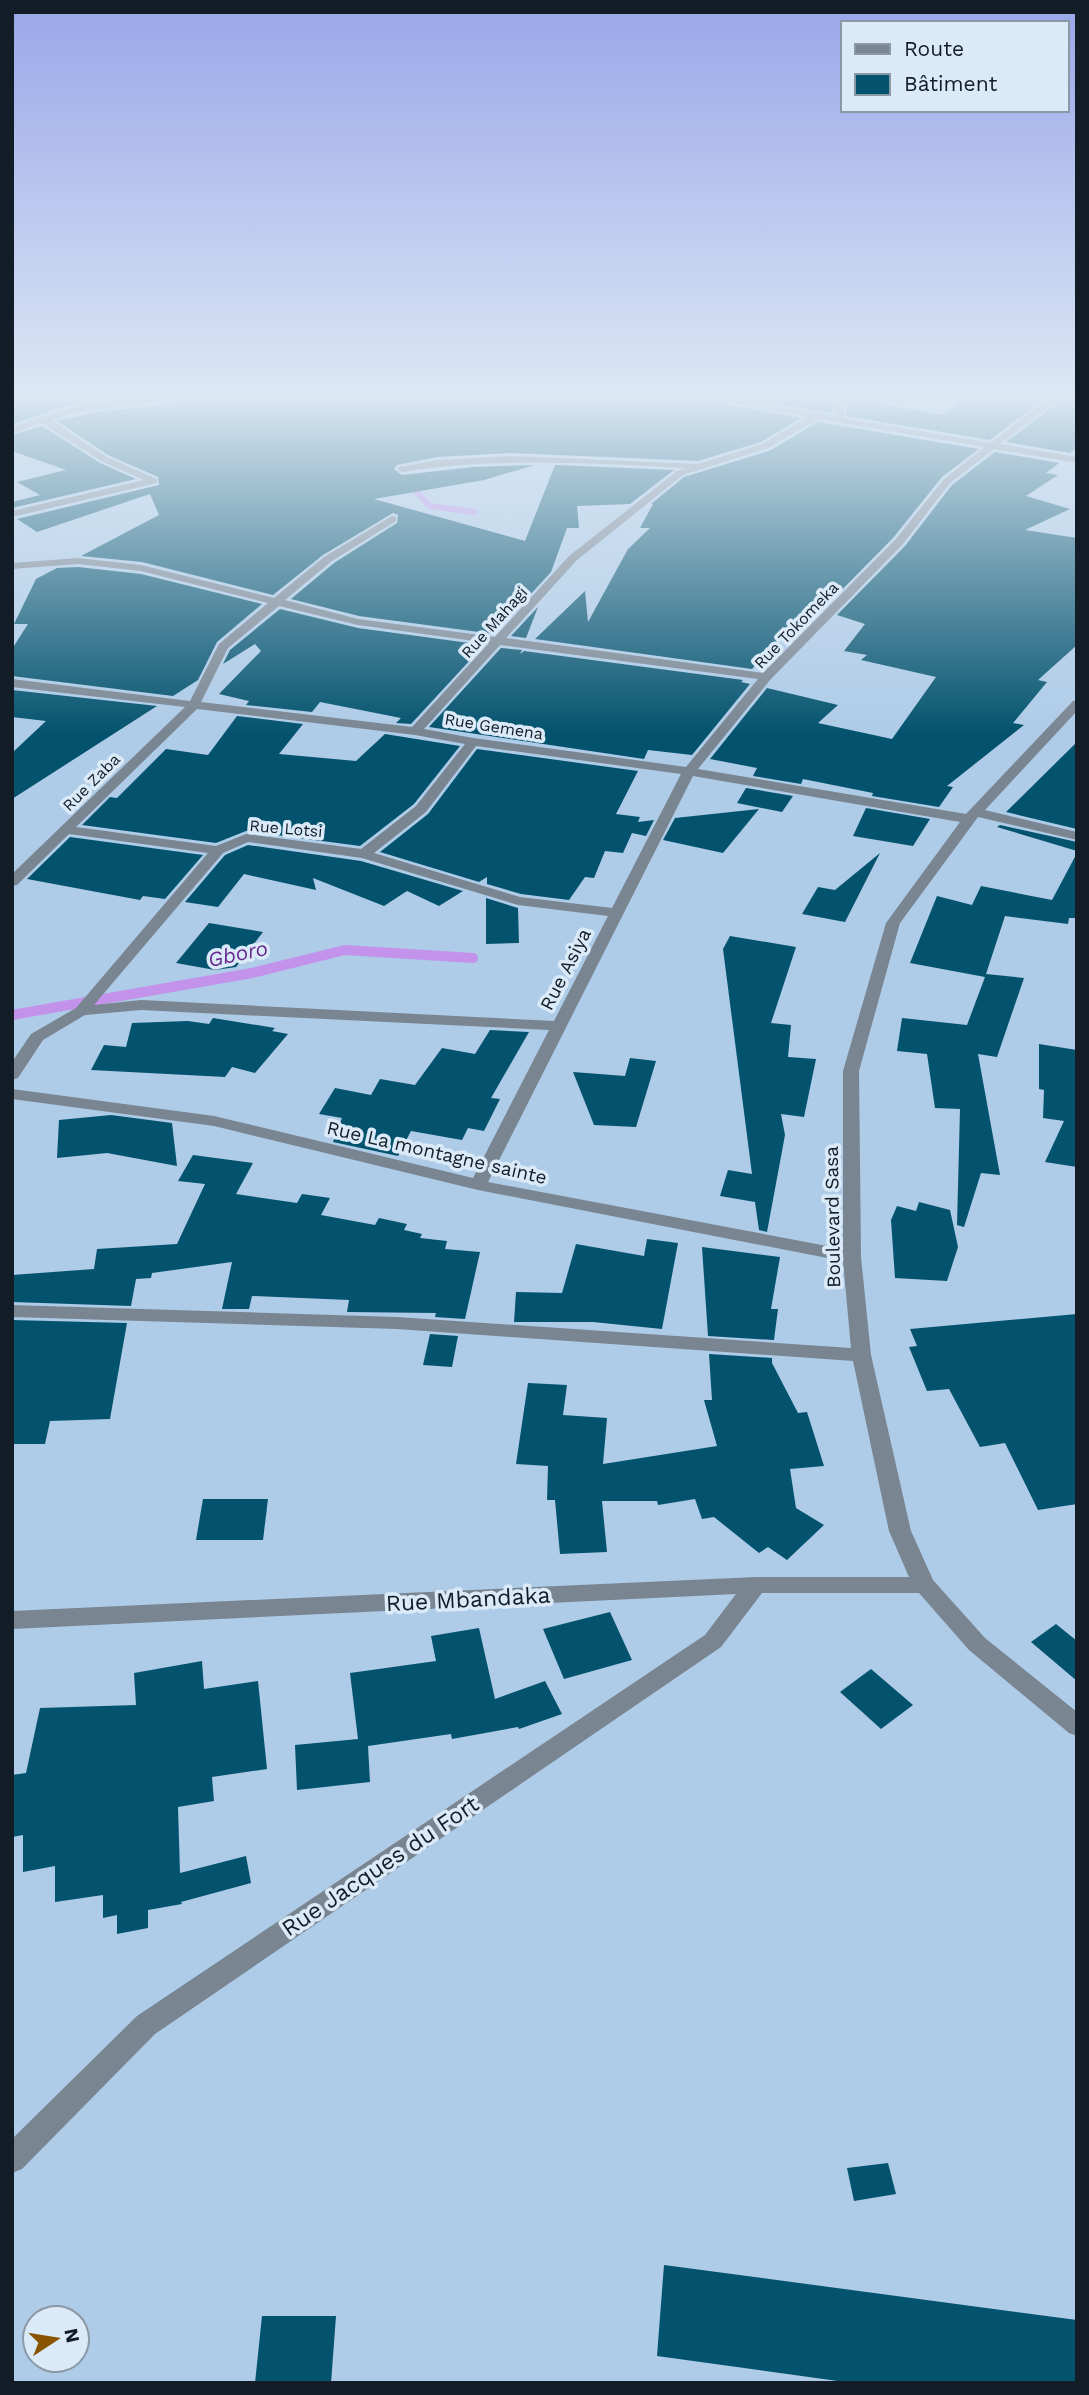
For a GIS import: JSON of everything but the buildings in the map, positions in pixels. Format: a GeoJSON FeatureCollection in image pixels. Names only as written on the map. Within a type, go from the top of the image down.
{"type":"FeatureCollection","features":[{"type":"Feature","properties":{"kind":"street"},"geometry":{"type":"LineString","coordinates":[[12,514],[30,510]]}},
{"type":"Feature","properties":{"kind":"street","name":"Rue Mahagi"},"geometry":{"type":"LineString","coordinates":[[415,731],[573,558],[634,510]]}},
{"type":"Feature","properties":{"kind":"street","name":"Rue Tokomeka"},"geometry":{"type":"LineString","coordinates":[[689,771],[766,677],[899,542],[924,510]]}},
{"type":"Feature","properties":{"kind":"street","name":"Rue Zaba"},"geometry":{"type":"LineString","coordinates":[[12,882],[193,706],[223,646],[328,559],[392,519]]}},
{"type":"Feature","properties":{"kind":"street"},"geometry":{"type":"LineString","coordinates":[[12,566],[78,561],[141,568],[358,622],[766,677]]}},
{"type":"Feature","properties":{"kind":"street","name":"Rue Gemena"},"geometry":{"type":"LineString","coordinates":[[12,683],[415,731],[473,742],[689,771],[972,815],[1077,836]]}},
{"type":"Feature","properties":{"kind":"street","name":"Boulevard Sasa"},"geometry":{"type":"LineString","coordinates":[[1077,704],[972,815],[893,923],[851,1070],[852,1257],[861,1355],[900,1531],[924,1586],[977,1644],[1077,1726]]}},
{"type":"Feature","properties":{"kind":"street"},"geometry":{"type":"LineString","coordinates":[[364,854],[421,809],[473,742]]}},
{"type":"Feature","properties":{"kind":"street","name":"Rue Asiya"},"geometry":{"type":"LineString","coordinates":[[478,1185],[689,771]]}},
{"type":"Feature","properties":{"kind":"street"},"geometry":{"type":"LineString","coordinates":[[66,831],[218,850]]}},
{"type":"Feature","properties":{"kind":"street","name":"Rue Lotsi"},"geometry":{"type":"LineString","coordinates":[[218,850],[246,838],[364,854],[518,901],[616,913]]}},
{"type":"Feature","properties":{"kind":"street"},"geometry":{"type":"LineString","coordinates":[[12,1075],[37,1037],[81,1012],[218,850]]}},
{"type":"Feature","properties":{"kind":"street"},"geometry":{"type":"LineString","coordinates":[[81,1012],[141,1005],[557,1026]]}},
{"type":"Feature","properties":{"kind":"street","name":"Rue La montagne sainte"},"geometry":{"type":"LineString","coordinates":[[12,1094],[214,1121],[478,1185],[852,1257]]}},
{"type":"Feature","properties":{"kind":"street"},"geometry":{"type":"LineString","coordinates":[[12,1311],[397,1323],[861,1355]]}},
{"type":"Feature","properties":{"kind":"street","name":"Rue Mbandaka"},"geometry":{"type":"LineString","coordinates":[[12,1620],[756,1585],[924,1586]]}},
{"type":"Feature","properties":{"kind":"street","name":"Rue Jacques du Fort"},"geometry":{"type":"LineString","coordinates":[[12,2159],[146,2025],[713,1641],[756,1585]]}},
{"type":"Feature","properties":{"kind":"waterway"},"geometry":{"type":"LineString","coordinates":[[458,510],[474,512]]}},
{"type":"Feature","properties":{"kind":"waterway","name":"Gboro"},"geometry":{"type":"LineString","coordinates":[[12,1015],[252,973],[345,950],[473,958]]}}]}
